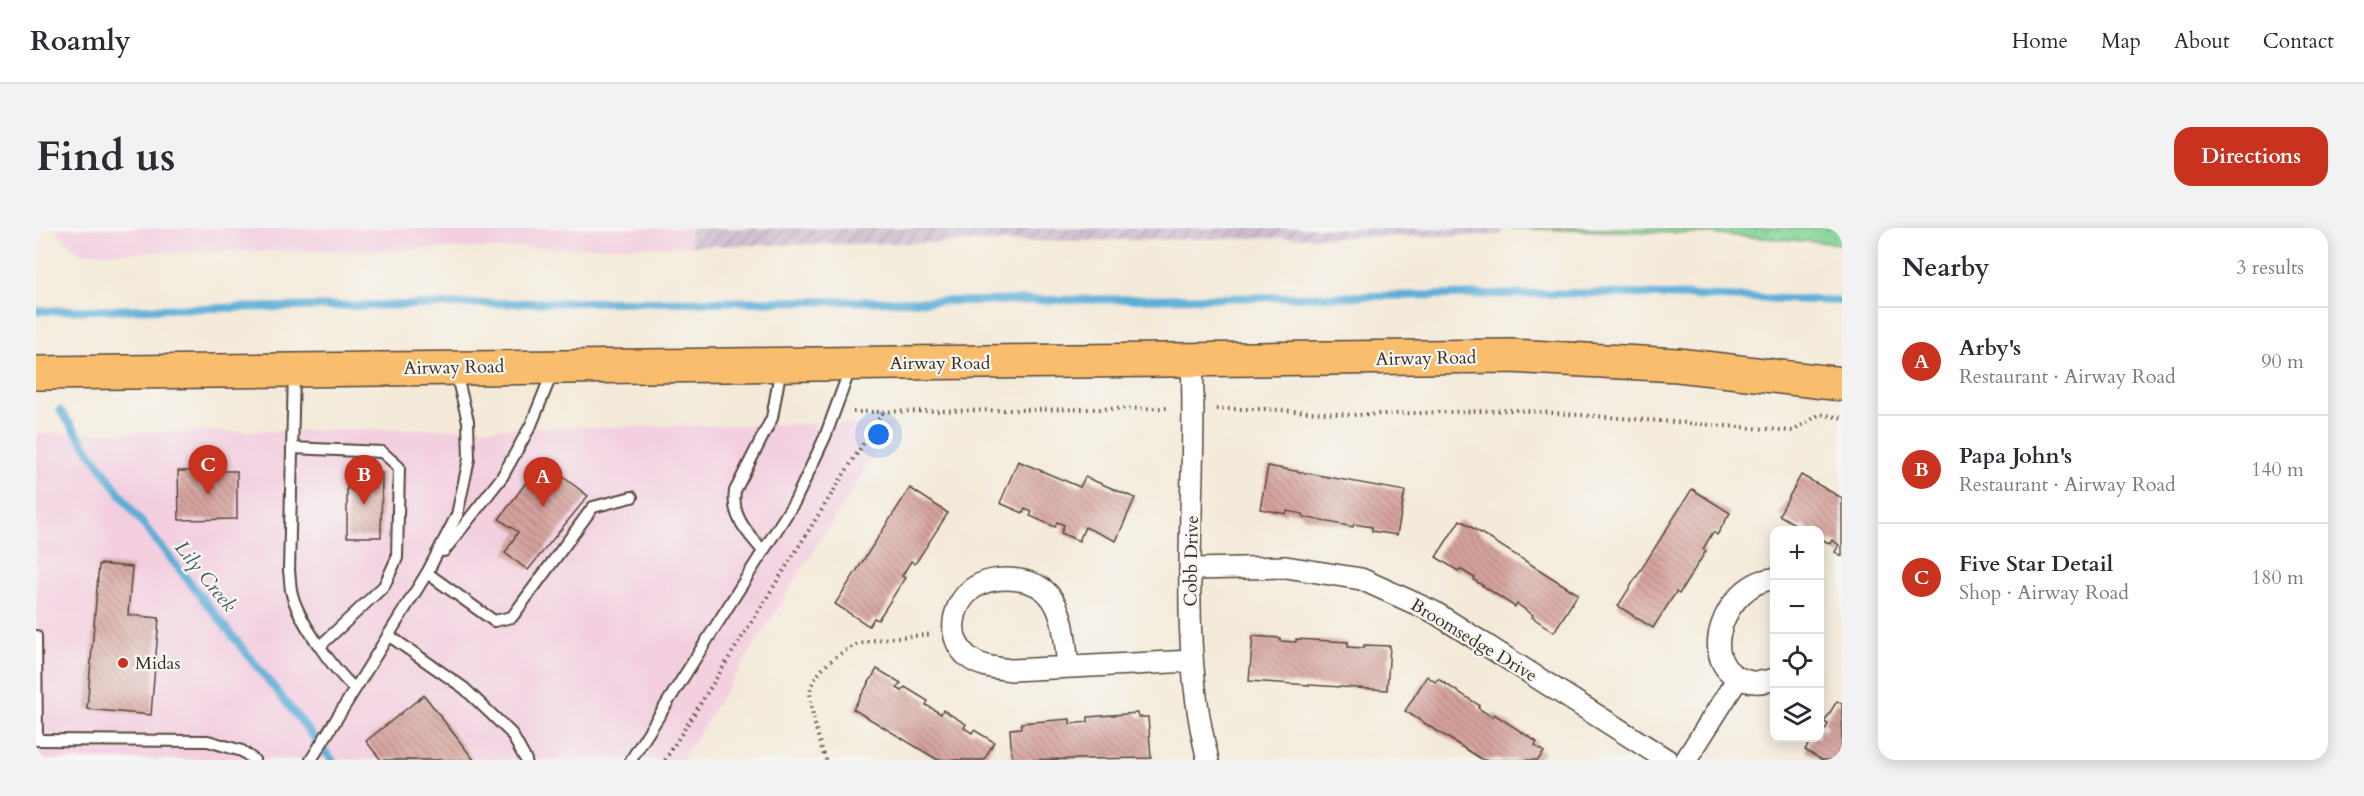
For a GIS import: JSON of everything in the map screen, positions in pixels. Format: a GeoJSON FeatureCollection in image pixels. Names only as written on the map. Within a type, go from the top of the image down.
{"type":"FeatureCollection","features":[{"type":"Feature","properties":{"kind":"main road","name":"Airway Road"},"geometry":{"type":"LineString","coordinates":[[40,371],[1510,356],[1678,365],[1842,384]]}},
{"type":"Feature","properties":{"kind":"street","name":"Cobb Drive"},"geometry":{"type":"LineString","coordinates":[[1192,361],[1194,408],[1190,643],[1196,700],[1208,760]]}},
{"type":"Feature","properties":{"kind":"street","name":"Broomsedge Drive"},"geometry":{"type":"LineString","coordinates":[[1191,569],[1286,567],[1361,579],[1434,612],[1667,760]]}},
{"type":"Feature","properties":{"kind":"street"},"geometry":{"type":"LineString","coordinates":[[1068,666],[1059,612],[1050,596],[1037,584],[1004,580],[973,588],[961,601],[954,616],[953,632],[958,647],[969,658],[986,667],[1012,670],[1192,661]]}},
{"type":"Feature","properties":{"kind":"street"},"geometry":{"type":"LineString","coordinates":[[1770,580],[1756,583],[1743,592],[1720,627],[1719,642],[1727,669],[1737,678],[1753,682],[1770,680]]}},
{"type":"Feature","properties":{"kind":"street"},"geometry":{"type":"LineString","coordinates":[[1686,760],[1737,678]]}},
{"type":"Feature","properties":{"kind":"lane"},"geometry":{"type":"LineString","coordinates":[[631,760],[795,501],[825,437],[852,363]]}},
{"type":"Feature","properties":{"kind":"lane"},"geometry":{"type":"LineString","coordinates":[[763,551],[739,522],[733,503],[735,491],[772,418],[782,364]]}},
{"type":"Feature","properties":{"kind":"lane"},"geometry":{"type":"LineString","coordinates":[[427,573],[502,477],[531,425],[555,366]]}},
{"type":"Feature","properties":{"kind":"lane"},"geometry":{"type":"LineString","coordinates":[[311,760],[427,573],[457,515],[469,459],[468,421],[454,367]]}},
{"type":"Feature","properties":{"kind":"lane"},"geometry":{"type":"LineString","coordinates":[[294,369],[291,591],[301,615],[338,674],[355,689]]}},
{"type":"Feature","properties":{"kind":"lane"},"geometry":{"type":"LineString","coordinates":[[292,448],[382,452],[399,467],[396,558],[384,586],[321,646]]}},
{"type":"Feature","properties":{"kind":"lane"},"geometry":{"type":"LineString","coordinates":[[427,573],[494,621],[512,617],[593,507],[632,497]]}},
{"type":"Feature","properties":{"kind":"lane"},"geometry":{"type":"LineString","coordinates":[[388,635],[464,688],[511,733],[526,760]]}},
{"type":"Feature","properties":{"kind":"lane"},"geometry":{"type":"LineString","coordinates":[[36,636],[37,740],[208,741],[242,751],[254,760]]}},
{"type":"Feature","properties":{"kind":"path"},"geometry":{"type":"LineString","coordinates":[[834,413],[1194,408],[1265,409],[1353,415],[1514,410],[1793,431],[1820,414],[1842,418]]}},
{"type":"Feature","properties":{"kind":"path"},"geometry":{"type":"LineString","coordinates":[[665,760],[883,412]]}},
{"type":"Feature","properties":{"kind":"path"},"geometry":{"type":"LineString","coordinates":[[826,760],[814,720],[811,688],[837,656],[856,645],[953,632]]}},
{"type":"Feature","properties":{"kind":"shaded area"},"geometry":{"type":"Polygon","coordinates":[[[53,228],[690,228],[691,246],[79,253],[53,228]]]}},
{"type":"Feature","properties":{"kind":"shaded area"},"geometry":{"type":"Polygon","coordinates":[[[690,228],[1504,228],[1500,235],[691,246],[690,228]]]}},
{"type":"Feature","properties":{"kind":"shaded area"},"geometry":{"type":"Polygon","coordinates":[[[894,423],[682,760],[36,760],[36,434],[894,423]]]}},
{"type":"Feature","properties":{"kind":"green space"},"geometry":{"type":"Polygon","coordinates":[[[1510,228],[1842,228],[1842,244],[1711,234],[1510,228]]]}},
{"type":"Feature","properties":{"kind":"building"},"geometry":{"type":"Polygon","coordinates":[[[542,461],[588,496],[528,570],[505,553],[518,532],[499,519],[542,461]]]}},
{"type":"Feature","properties":{"kind":"building"},"geometry":{"type":"Polygon","coordinates":[[[1018,461],[1080,487],[1085,477],[1135,498],[1116,541],[1085,527],[1079,541],[1061,533],[1064,525],[1057,522],[1055,527],[1030,516],[1032,512],[1025,509],[1023,513],[1000,503],[1018,461]]]}},
{"type":"Feature","properties":{"kind":"building"},"geometry":{"type":"Polygon","coordinates":[[[1268,466],[1405,491],[1397,535],[1372,531],[1372,527],[1354,524],[1353,527],[1303,517],[1303,514],[1287,511],[1286,514],[1260,509],[1268,466]]]}},
{"type":"Feature","properties":{"kind":"building"},"geometry":{"type":"Polygon","coordinates":[[[178,471],[237,471],[237,519],[179,520],[178,471]]]}},
{"type":"Feature","properties":{"kind":"building"},"geometry":{"type":"Polygon","coordinates":[[[347,473],[382,473],[381,537],[347,537],[347,473]]]}},
{"type":"Feature","properties":{"kind":"building"},"geometry":{"type":"Polygon","coordinates":[[[1801,475],[1842,498],[1842,556],[1835,552],[1839,545],[1832,540],[1830,544],[1824,540],[1824,526],[1798,526],[1779,515],[1801,475]]]}},
{"type":"Feature","properties":{"kind":"building"},"geometry":{"type":"Polygon","coordinates":[[[910,488],[948,513],[915,564],[911,561],[902,576],[905,578],[878,620],[874,618],[869,626],[835,604],[910,488]]]}},
{"type":"Feature","properties":{"kind":"building"},"geometry":{"type":"Polygon","coordinates":[[[1692,489],[1730,513],[1717,535],[1713,532],[1703,549],[1706,551],[1679,594],[1676,592],[1653,628],[1618,606],[1692,489]]]}},
{"type":"Feature","properties":{"kind":"building"},"geometry":{"type":"Polygon","coordinates":[[[1460,520],[1578,594],[1554,632],[1517,604],[1515,607],[1474,580],[1475,578],[1460,569],[1458,571],[1436,557],[1460,520]]]}},
{"type":"Feature","properties":{"kind":"building","name":"Midas"},"geometry":{"type":"Polygon","coordinates":[[[99,564],[132,567],[128,615],[159,618],[151,715],[87,709],[99,564]]]}},
{"type":"Feature","properties":{"kind":"building"},"geometry":{"type":"Polygon","coordinates":[[[1253,636],[1280,638],[1280,641],[1296,642],[1296,639],[1348,642],[1348,647],[1390,646],[1387,690],[1249,681],[1253,636]]]}},
{"type":"Feature","properties":{"kind":"building"},"geometry":{"type":"Polygon","coordinates":[[[877,669],[901,683],[897,688],[902,691],[905,687],[928,701],[926,705],[941,714],[943,710],[966,724],[964,728],[972,733],[974,730],[994,742],[984,760],[938,760],[853,709],[877,669]]]}},
{"type":"Feature","properties":{"kind":"building"},"geometry":{"type":"Polygon","coordinates":[[[1427,676],[1435,682],[1438,679],[1479,705],[1478,708],[1492,717],[1494,714],[1537,742],[1535,746],[1544,752],[1538,760],[1483,760],[1405,711],[1427,676]]]}},
{"type":"Feature","properties":{"kind":"building"},"geometry":{"type":"Polygon","coordinates":[[[424,695],[474,760],[381,760],[366,741],[424,695]]]}},
{"type":"Feature","properties":{"kind":"building"},"geometry":{"type":"Polygon","coordinates":[[[1837,701],[1842,704],[1842,760],[1822,760],[1805,750],[1810,742],[1824,742],[1824,729],[1828,724],[1824,722],[1837,701]]]}},
{"type":"Feature","properties":{"kind":"building"},"geometry":{"type":"Polygon","coordinates":[[[1137,713],[1138,717],[1148,717],[1151,758],[1012,760],[1010,729],[1021,728],[1021,723],[1070,719],[1070,724],[1088,722],[1088,717],[1137,713]]]}},
{"type":"Feature","properties":{"kind":"waterway"},"geometry":{"type":"LineString","coordinates":[[36,311],[582,302],[986,301],[1600,293],[1842,301]]}},
{"type":"Feature","properties":{"kind":"waterway","name":"Lily Creek"},"geometry":{"type":"LineString","coordinates":[[60,410],[135,514],[332,760]]}},
{"type":"Feature","properties":{"kind":"place","name":"Five Star Detail"},"geometry":{"type":"Point","coordinates":[208,495]}},
{"type":"Feature","properties":{"kind":"place","name":"Papa John's"},"geometry":{"type":"Point","coordinates":[364,505]}},
{"type":"Feature","properties":{"kind":"place","name":"Arby's"},"geometry":{"type":"Point","coordinates":[543,507]}},
{"type":"Feature","properties":{"kind":"place","name":"Midas"},"geometry":{"type":"Point","coordinates":[123,663]}}]}
